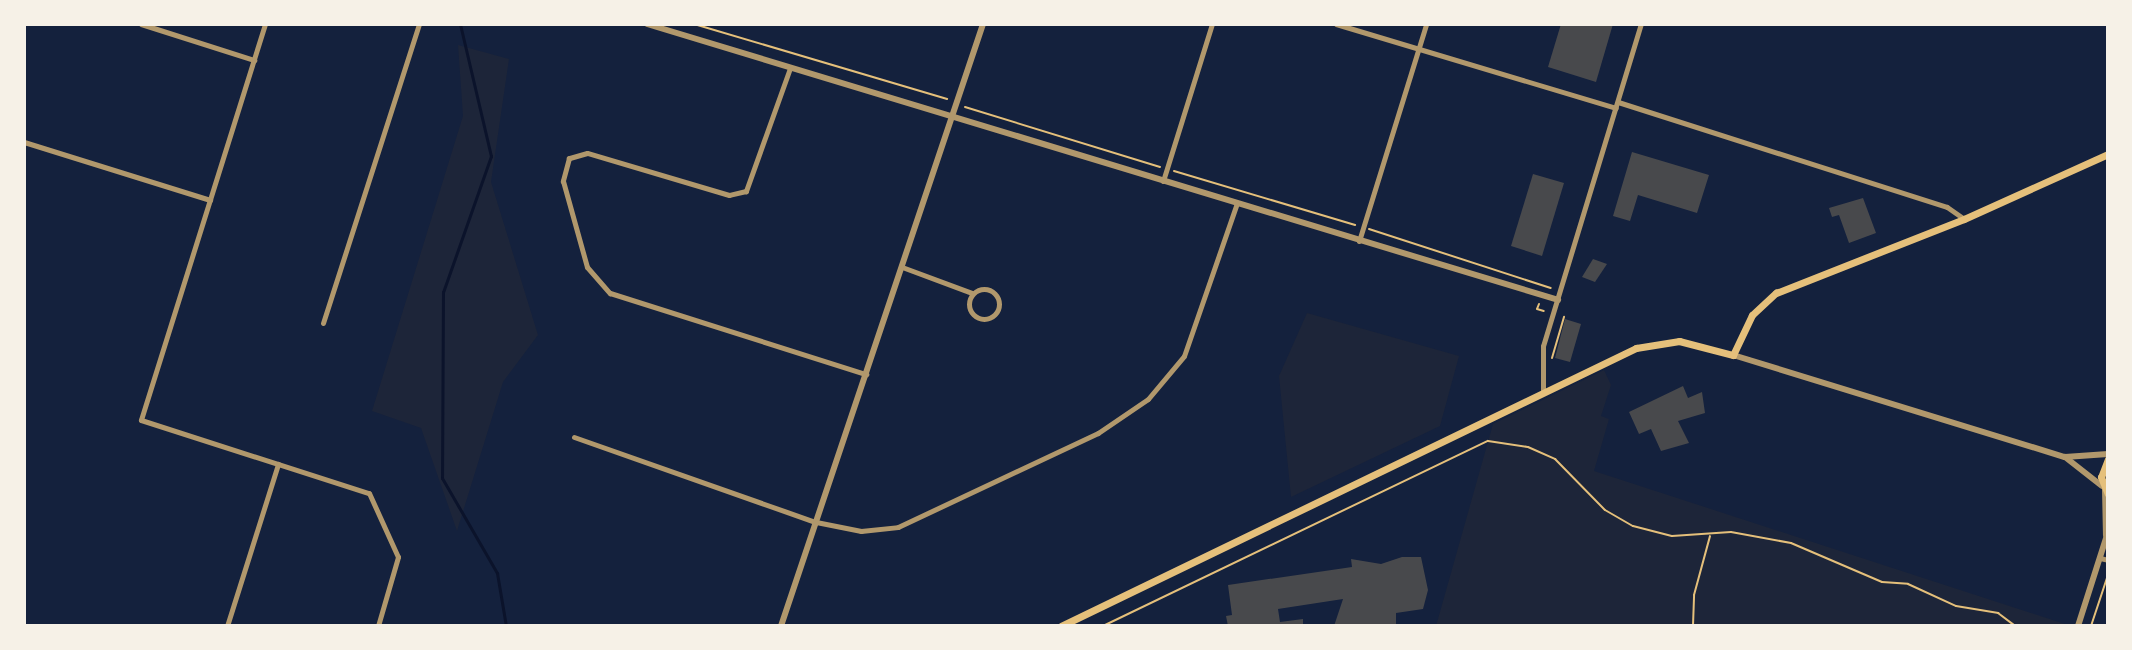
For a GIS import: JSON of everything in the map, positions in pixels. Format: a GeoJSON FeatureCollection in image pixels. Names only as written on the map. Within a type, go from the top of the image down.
{"type":"FeatureCollection","features":[{"type":"Feature","properties":{"kind":"main road"},"geometry":{"type":"LineString","coordinates":[[1061,626],[1636,348],[1668,341],[1733,355],[1752,315],[1776,293],[1964,219],[2108,154]]}},
{"type":"Feature","properties":{"kind":"main road"},"geometry":{"type":"LineString","coordinates":[[2105,490],[2102,468],[2108,456]]}},
{"type":"Feature","properties":{"kind":"street"},"geometry":{"type":"LineString","coordinates":[[141,24],[254,60]]}},
{"type":"Feature","properties":{"kind":"street"},"geometry":{"type":"LineString","coordinates":[[265,24],[141,420],[372,496],[398,557],[378,626]]}},
{"type":"Feature","properties":{"kind":"street"},"geometry":{"type":"LineString","coordinates":[[323,323],[419,24]]}},
{"type":"Feature","properties":{"kind":"street"},"geometry":{"type":"LineString","coordinates":[[647,24],[1558,300]]}},
{"type":"Feature","properties":{"kind":"street"},"geometry":{"type":"LineString","coordinates":[[781,626],[983,24]]}},
{"type":"Feature","properties":{"kind":"street"},"geometry":{"type":"LineString","coordinates":[[1163,181],[1212,24]]}},
{"type":"Feature","properties":{"kind":"street"},"geometry":{"type":"LineString","coordinates":[[1336,24],[1617,105],[1947,207],[1964,219]]}},
{"type":"Feature","properties":{"kind":"street"},"geometry":{"type":"LineString","coordinates":[[1359,241],[1426,24]]}},
{"type":"Feature","properties":{"kind":"street"},"geometry":{"type":"LineString","coordinates":[[1543,393],[1543,346],[1641,24]]}},
{"type":"Feature","properties":{"kind":"street"},"geometry":{"type":"LineString","coordinates":[[790,68],[756,175],[746,191],[729,195],[587,153],[569,158],[563,181],[587,267],[610,293],[866,374]]}},
{"type":"Feature","properties":{"kind":"street"},"geometry":{"type":"LineString","coordinates":[[24,142],[210,200]]}},
{"type":"Feature","properties":{"kind":"street"},"geometry":{"type":"LineString","coordinates":[[574,437],[816,522],[861,531],[898,527],[1131,414],[1184,356],[1237,203]]}},
{"type":"Feature","properties":{"kind":"street"},"geometry":{"type":"LineString","coordinates":[[902,267],[972,293],[991,290],[997,298],[996,312],[983,319],[974,315],[969,307],[972,293]]}},
{"type":"Feature","properties":{"kind":"street"},"geometry":{"type":"LineString","coordinates":[[1733,355],[2065,457],[2108,456]]}},
{"type":"Feature","properties":{"kind":"street"},"geometry":{"type":"LineString","coordinates":[[2065,457],[2105,490],[2107,534],[2104,559],[2078,626]]}},
{"type":"Feature","properties":{"kind":"street"},"geometry":{"type":"LineString","coordinates":[[227,626],[278,464]]}},
{"type":"Feature","properties":{"kind":"path"},"geometry":{"type":"LineString","coordinates":[[694,24],[950,100]]}},
{"type":"Feature","properties":{"kind":"path"},"geometry":{"type":"LineString","coordinates":[[965,107],[1363,227],[1551,288]]}},
{"type":"Feature","properties":{"kind":"path"},"geometry":{"type":"LineString","coordinates":[[1539,304],[1544,311]]}},
{"type":"Feature","properties":{"kind":"path"},"geometry":{"type":"LineString","coordinates":[[1552,358],[1564,317]]}},
{"type":"Feature","properties":{"kind":"path"},"geometry":{"type":"LineString","coordinates":[[1103,626],[1304,533],[1343,508],[1483,442],[1508,442],[1563,464],[1605,510],[1633,526],[1672,536],[1731,532],[1791,543],[1882,582],[1908,584],[1956,606],[1998,613],[2015,626]]}},
{"type":"Feature","properties":{"kind":"path"},"geometry":{"type":"LineString","coordinates":[[1546,455],[1550,447]]}},
{"type":"Feature","properties":{"kind":"path"},"geometry":{"type":"LineString","coordinates":[[1693,626],[1694,595],[1711,535]]}},
{"type":"Feature","properties":{"kind":"path"},"geometry":{"type":"LineString","coordinates":[[2091,626],[2108,575]]}},
{"type":"Feature","properties":{"kind":"shaded area"},"geometry":{"type":"Polygon","coordinates":[[[458,45],[509,59],[491,182],[538,335],[503,382],[457,531],[421,428],[372,411],[463,116],[458,45]]]}},
{"type":"Feature","properties":{"kind":"shaded area"},"geometry":{"type":"Polygon","coordinates":[[[1307,313],[1459,356],[1440,426],[1291,497],[1279,376],[1307,313]]]}},
{"type":"Feature","properties":{"kind":"shaded area"},"geometry":{"type":"Polygon","coordinates":[[[1604,370],[1611,385],[1601,416],[1609,419],[1594,471],[2071,626],[1436,626],[1493,424],[1604,370]]]}},
{"type":"Feature","properties":{"kind":"building"},"geometry":{"type":"Polygon","coordinates":[[[1561,24],[1613,24],[1596,82],[1548,67],[1561,24]]]}},
{"type":"Feature","properties":{"kind":"building"},"geometry":{"type":"Polygon","coordinates":[[[1632,152],[1709,175],[1697,213],[1638,195],[1630,221],[1613,216],[1632,152]]]}},
{"type":"Feature","properties":{"kind":"building"},"geometry":{"type":"Polygon","coordinates":[[[1533,174],[1564,183],[1542,256],[1511,246],[1533,174]]]}},
{"type":"Feature","properties":{"kind":"building"},"geometry":{"type":"Polygon","coordinates":[[[1863,198],[1876,233],[1849,243],[1839,215],[1832,217],[1829,208],[1863,198]]]}},
{"type":"Feature","properties":{"kind":"building"},"geometry":{"type":"Polygon","coordinates":[[[1593,259],[1607,264],[1595,282],[1582,277],[1593,259]]]}},
{"type":"Feature","properties":{"kind":"building"},"geometry":{"type":"Polygon","coordinates":[[[1565,319],[1581,324],[1570,362],[1555,358],[1565,319]]]}},
{"type":"Feature","properties":{"kind":"building"},"geometry":{"type":"Polygon","coordinates":[[[1683,386],[1688,398],[1702,392],[1705,413],[1678,421],[1689,443],[1661,451],[1651,429],[1639,434],[1629,412],[1683,386]]]}},
{"type":"Feature","properties":{"kind":"building"},"geometry":{"type":"Polygon","coordinates":[[[1402,557],[1421,557],[1428,590],[1423,609],[1396,613],[1396,626],[1334,626],[1343,599],[1278,609],[1280,622],[1303,619],[1303,626],[1228,626],[1226,616],[1232,615],[1228,585],[1352,567],[1351,559],[1381,564],[1402,557]]]}},
{"type":"Feature","properties":{"kind":"waterway"},"geometry":{"type":"LineString","coordinates":[[460,24],[491,156],[443,292],[442,478],[497,573],[506,626]]}}]}
